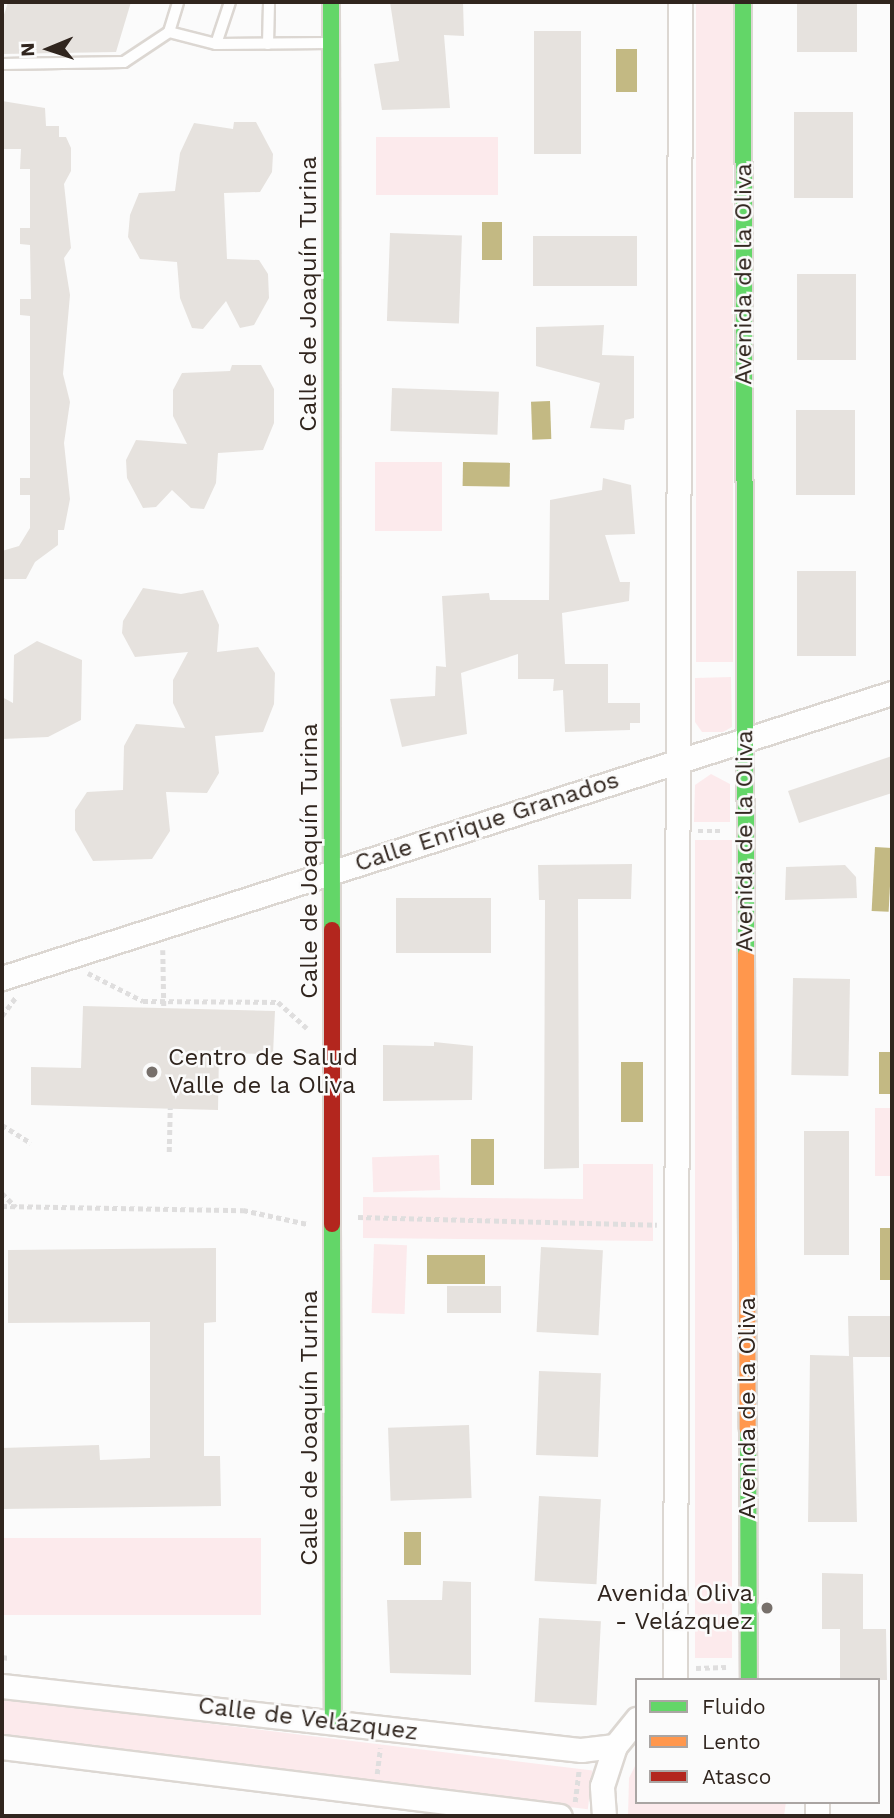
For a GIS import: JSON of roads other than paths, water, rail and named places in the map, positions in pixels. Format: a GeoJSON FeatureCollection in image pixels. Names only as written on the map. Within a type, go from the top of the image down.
{"type":"FeatureCollection","features":[{"type":"Feature","properties":{"kind":"street","name":"Calle de Joaquín Turina"},"geometry":{"type":"LineString","coordinates":[[331,2],[333,1721]]}},
{"type":"Feature","properties":{"kind":"street"},"geometry":{"type":"LineString","coordinates":[[675,1674],[680,2]]}},
{"type":"Feature","properties":{"kind":"street","name":"Avenida de la Oliva"},"geometry":{"type":"LineString","coordinates":[[743,2],[748,1673]]}},
{"type":"Feature","properties":{"kind":"street","name":"Calle Enrique Granados"},"geometry":{"type":"LineString","coordinates":[[2,978],[892,693]]}},
{"type":"Feature","properties":{"kind":"street","name":"Calle de Velázquez"},"geometry":{"type":"LineString","coordinates":[[2,1686],[581,1750],[615,1746]]}},
{"type":"Feature","properties":{"kind":"street"},"geometry":{"type":"LineString","coordinates":[[604,1816],[602,1786],[615,1746],[635,1721]]}},
{"type":"Feature","properties":{"kind":"street"},"geometry":{"type":"LineString","coordinates":[[2,1747],[560,1816]]}},
{"type":"Feature","properties":{"kind":"lane"},"geometry":{"type":"LineString","coordinates":[[2,64],[114,64],[134,56],[169,32],[178,2]]}},
{"type":"Feature","properties":{"kind":"lane"},"geometry":{"type":"LineString","coordinates":[[216,44],[230,2]]}},
{"type":"Feature","properties":{"kind":"lane"},"geometry":{"type":"LineString","coordinates":[[268,44],[269,2]]}},
{"type":"Feature","properties":{"kind":"lane"},"geometry":{"type":"LineString","coordinates":[[169,32],[216,44],[331,43]]}},
{"type":"Feature","properties":{"kind":"place","name":"Centro de Salud Valle de la Oliva"},"geometry":{"type":"Point","coordinates":[152,1072]}},
{"type":"Feature","properties":{"kind":"place","name":"Avenida Oliva - Velázquez"},"geometry":{"type":"Point","coordinates":[767,1608]}}]}
